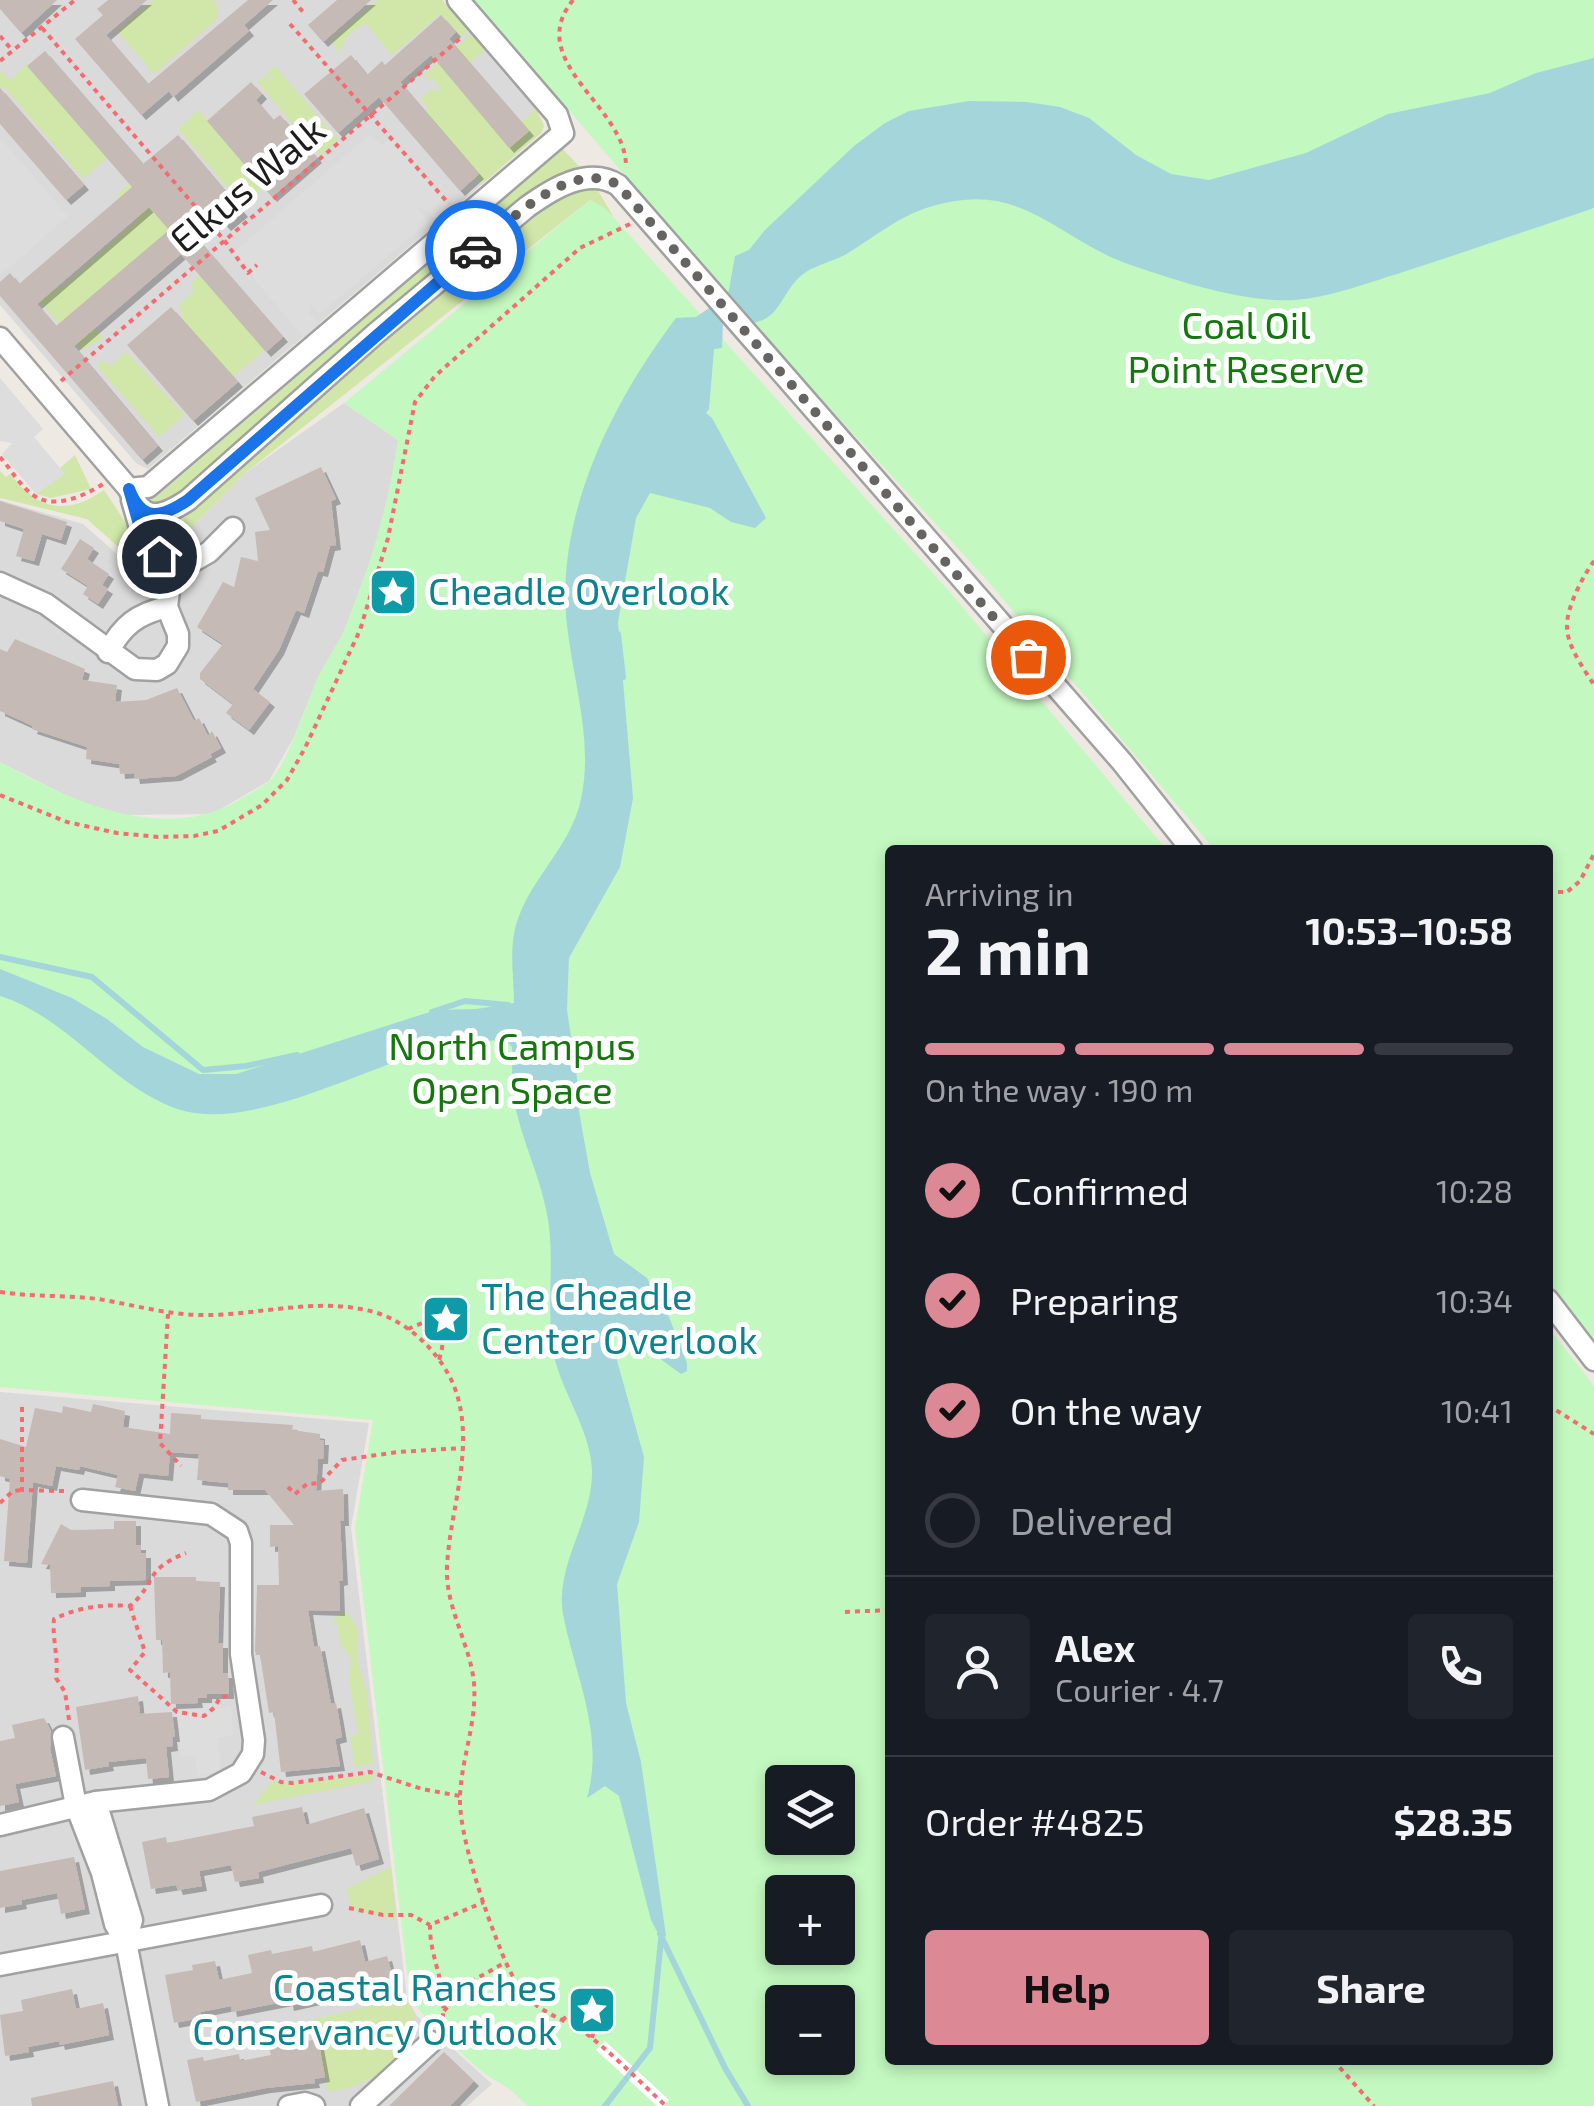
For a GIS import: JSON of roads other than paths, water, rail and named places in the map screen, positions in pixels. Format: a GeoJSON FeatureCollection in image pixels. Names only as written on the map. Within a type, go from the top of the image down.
{"type":"FeatureCollection","features":[{"type":"Feature","properties":{"kind":"street"},"geometry":{"type":"LineString","coordinates":[[129,489],[141,490],[154,483],[456,216],[500,190],[563,133],[557,114],[458,0]]}},
{"type":"Feature","properties":{"kind":"street"},"geometry":{"type":"LineString","coordinates":[[0,338],[129,489],[135,504],[149,514],[174,509],[208,484],[527,207],[570,182],[597,178],[618,185],[1122,762],[1188,845]]}},
{"type":"Feature","properties":{"kind":"street"},"geometry":{"type":"LineString","coordinates":[[0,583],[46,604],[108,652],[139,670],[157,670],[166,664],[174,656],[178,634],[167,607],[170,574],[141,531],[129,489]]}},
{"type":"Feature","properties":{"kind":"street"},"geometry":{"type":"LineString","coordinates":[[170,574],[209,552],[233,528]]}},
{"type":"Feature","properties":{"kind":"street"},"geometry":{"type":"LineString","coordinates":[[108,652],[128,623],[146,612],[167,607]]}},
{"type":"Feature","properties":{"kind":"street"},"geometry":{"type":"LineString","coordinates":[[1553,1307],[1594,1360]]}},
{"type":"Feature","properties":{"kind":"street"},"geometry":{"type":"LineString","coordinates":[[0,1825],[86,1804],[222,1786],[248,1765],[252,1754],[254,1723],[240,1654],[238,1531],[211,1514],[82,1500]]}},
{"type":"Feature","properties":{"kind":"street"},"geometry":{"type":"LineString","coordinates":[[66,1731],[86,1804],[132,1920],[126,1942],[158,2106]]}},
{"type":"Feature","properties":{"kind":"street"},"geometry":{"type":"LineString","coordinates":[[0,1965],[320,1905]]}},
{"type":"Feature","properties":{"kind":"street"},"geometry":{"type":"LineString","coordinates":[[361,2106],[434,2038]]}},
{"type":"Feature","properties":{"kind":"street"},"geometry":{"type":"LineString","coordinates":[[288,2106],[314,2106]]}},
{"type":"Feature","properties":{"kind":"water"},"geometry":{"type":"Polygon","coordinates":[[[1594,58],[1594,208],[1354,288],[1291,300],[1219,292],[1128,264],[1029,211],[987,200],[963,200],[914,213],[843,256],[806,272],[763,320],[723,323],[722,348],[714,349],[706,413],[766,518],[755,528],[731,522],[710,508],[650,493],[636,518],[618,622],[633,798],[620,867],[565,965],[562,1016],[590,1173],[614,1254],[647,1278],[667,1312],[687,1363],[687,1371],[681,1374],[629,1336],[617,1322],[612,1324],[611,1339],[644,1457],[639,1522],[617,1584],[626,1703],[641,1762],[666,1936],[661,1939],[651,1920],[619,1796],[605,1786],[587,1798],[593,1751],[562,1594],[589,1499],[591,1460],[585,1434],[555,1360],[550,1322],[549,1228],[516,1108],[512,1047],[504,1039],[443,1047],[271,1106],[202,1114],[172,1107],[149,1096],[67,1033],[0,996],[0,969],[72,998],[143,1047],[199,1074],[236,1074],[436,1010],[514,1003],[512,951],[519,916],[568,834],[581,799],[584,737],[565,591],[569,549],[591,467],[629,388],[676,318],[696,317],[728,295],[735,256],[749,250],[854,146],[885,123],[909,111],[969,101],[1060,107],[1089,118],[1136,155],[1171,174],[1209,180],[1306,153],[1388,114],[1490,93],[1536,73],[1594,58]]]}},
{"type":"Feature","properties":{"kind":"waterway"},"geometry":{"type":"LineString","coordinates":[[618,634],[623,677]]}},
{"type":"Feature","properties":{"kind":"waterway"},"geometry":{"type":"LineString","coordinates":[[566,955],[564,1010],[578,1106]]}},
{"type":"Feature","properties":{"kind":"waterway"},"geometry":{"type":"LineString","coordinates":[[0,957],[92,977],[203,1070],[297,1055]]}},
{"type":"Feature","properties":{"kind":"waterway"},"geometry":{"type":"LineString","coordinates":[[432,1012],[465,1001],[508,1005]]}},
{"type":"Feature","properties":{"kind":"waterway"},"geometry":{"type":"LineString","coordinates":[[660,1934],[725,2068],[748,2106]]}},
{"type":"Feature","properties":{"kind":"waterway"},"geometry":{"type":"LineString","coordinates":[[605,2106],[650,2048],[661,1940]]}},
{"type":"Feature","properties":{"kind":"place","name":"Cheadle Overlook"},"geometry":{"type":"Point","coordinates":[393,592]}},
{"type":"Feature","properties":{"kind":"place","name":"The Cheadle Center Overlook"},"geometry":{"type":"Point","coordinates":[446,1319]}},
{"type":"Feature","properties":{"kind":"place","name":"Coastal Ranches Conservancy Outlook"},"geometry":{"type":"Point","coordinates":[592,2010]}},
{"type":"Feature","properties":{"kind":"park label","name":"Coal Oil Point Reserve"},"geometry":{"type":"Point","coordinates":[1246,348]}},
{"type":"Feature","properties":{"kind":"park label","name":"North Campus Open Space"},"geometry":{"type":"Point","coordinates":[512,1069]}}]}
